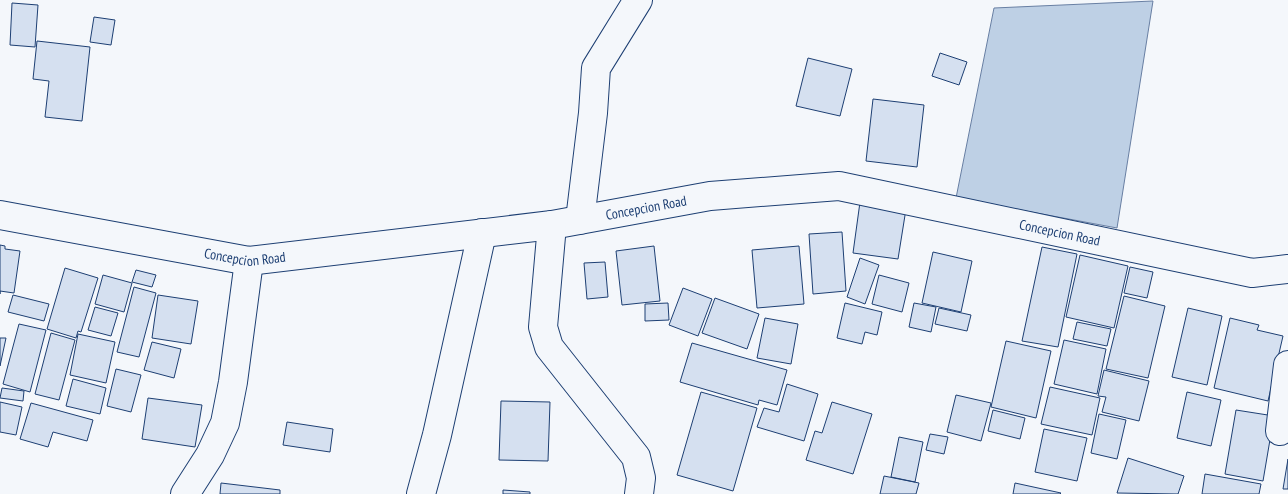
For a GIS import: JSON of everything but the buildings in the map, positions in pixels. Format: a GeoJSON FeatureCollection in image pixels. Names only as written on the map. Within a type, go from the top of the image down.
{"type":"FeatureCollection","features":[{"type":"Feature","properties":{"kind":"street"},"geometry":{"type":"LineString","coordinates":[[580,220],[593,113],[596,68],[638,0]]}},
{"type":"Feature","properties":{"kind":"street","name":"Concepcion Road"},"geometry":{"type":"LineString","coordinates":[[0,215],[249,261],[552,226],[710,196],[840,186],[1252,273],[1288,269]]}},
{"type":"Feature","properties":{"kind":"street"},"geometry":{"type":"LineString","coordinates":[[552,226],[543,327],[549,347],[636,458],[641,478],[639,494]]}},
{"type":"Feature","properties":{"kind":"street"},"geometry":{"type":"LineString","coordinates":[[421,494],[437,435],[482,233]]}},
{"type":"Feature","properties":{"kind":"street"},"geometry":{"type":"LineString","coordinates":[[185,494],[210,455],[225,423],[233,382],[249,261]]}},
{"type":"Feature","properties":{"kind":"street"},"geometry":{"type":"LineString","coordinates":[[1280,431],[1288,365]]}},
{"type":"Feature","properties":{"kind":"water"},"geometry":{"type":"Polygon","coordinates":[[[1153,1],[1117,228],[956,198],[994,8],[1153,1]]]}}]}
